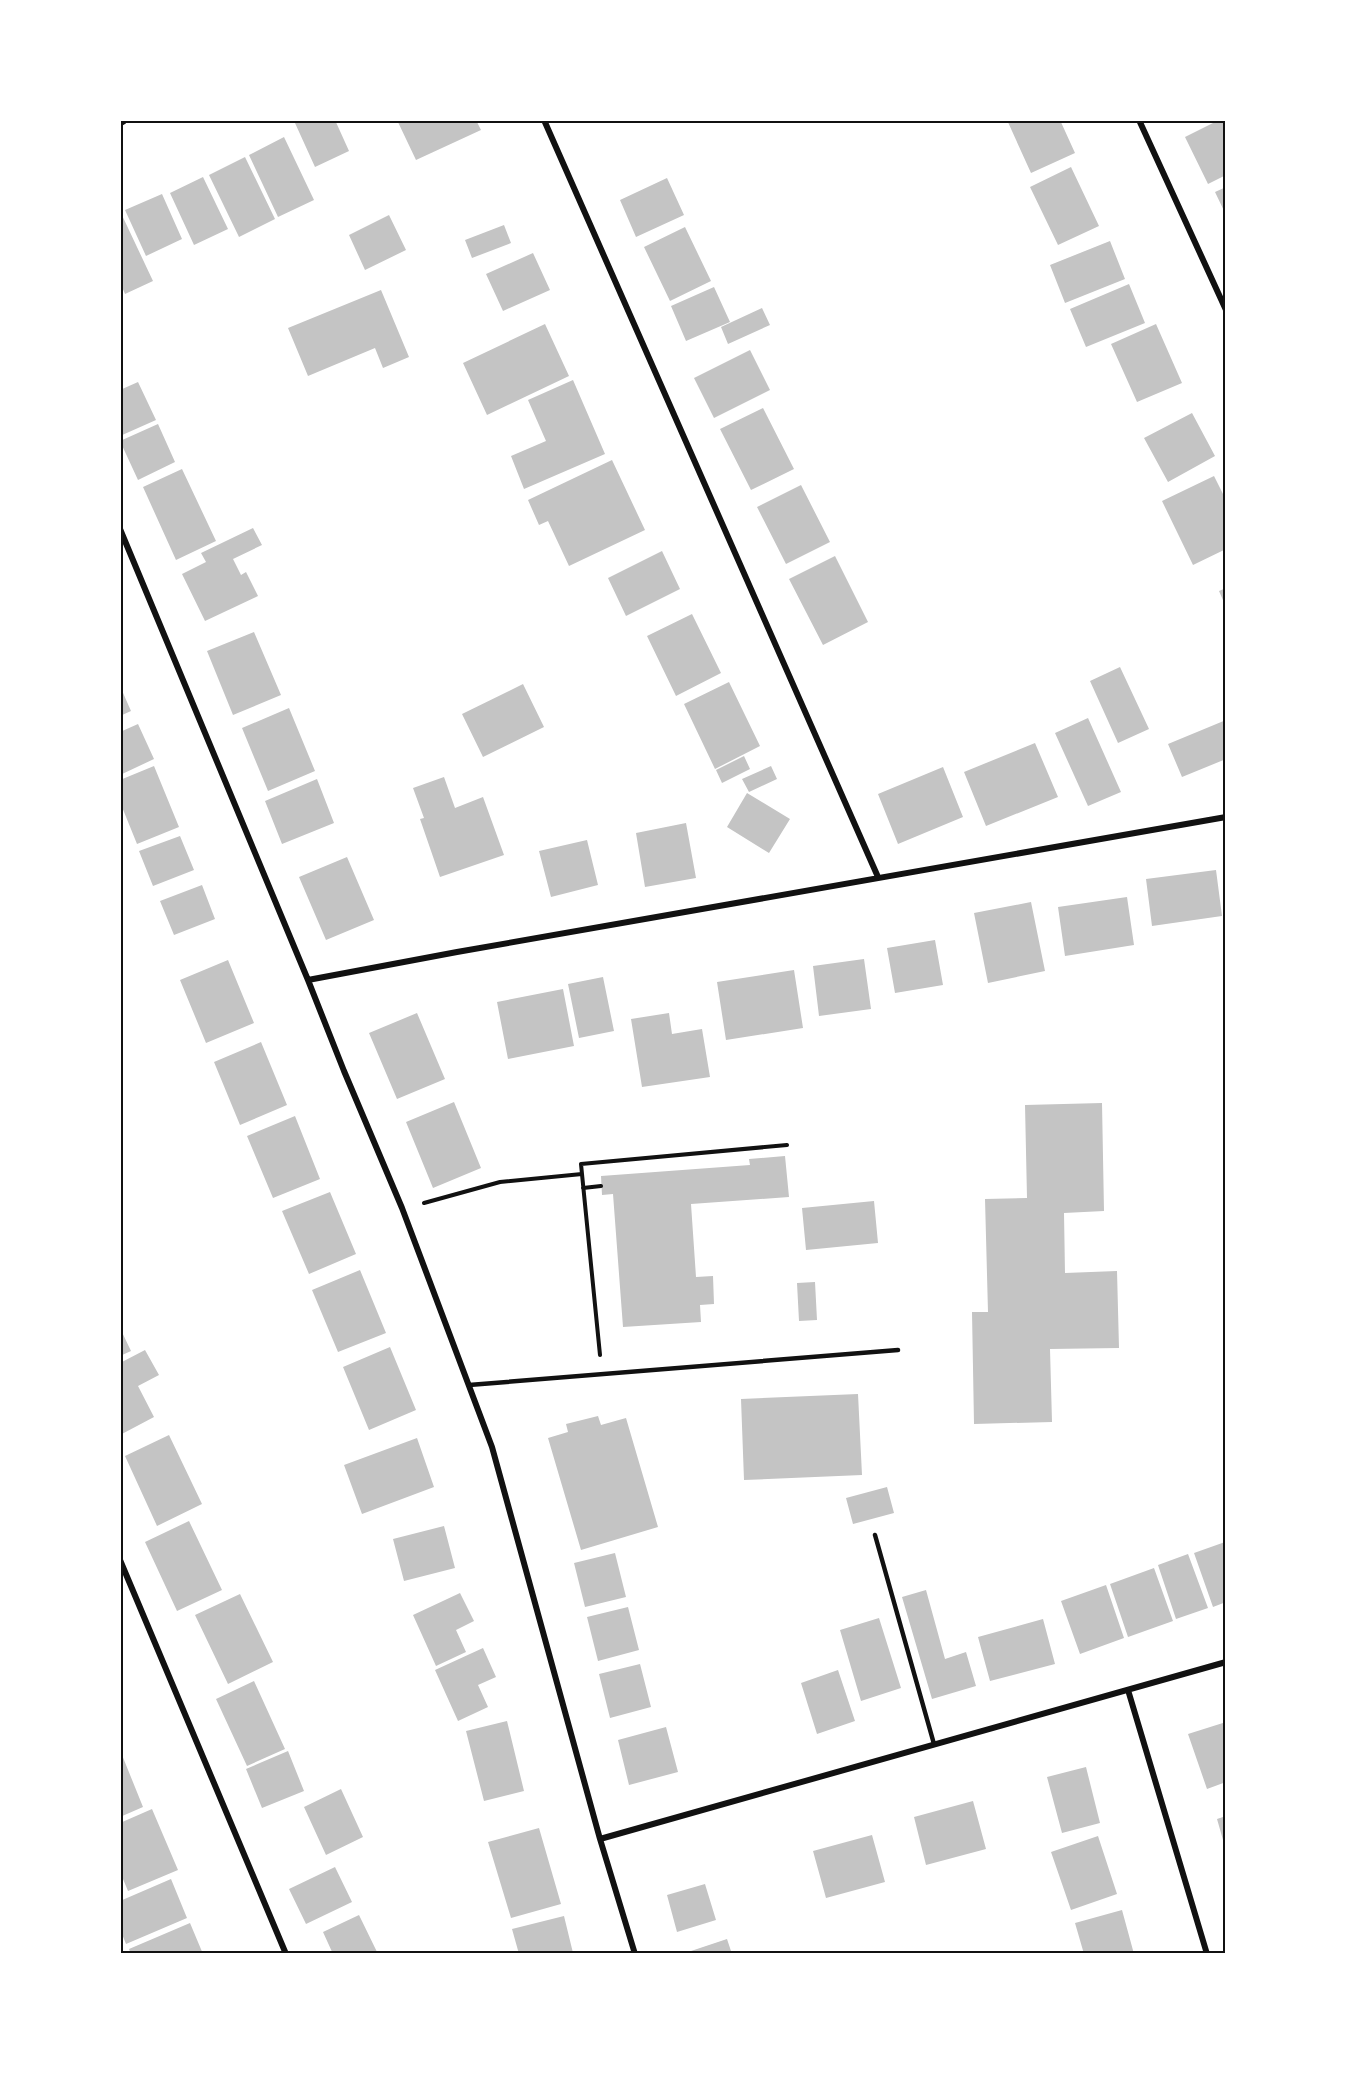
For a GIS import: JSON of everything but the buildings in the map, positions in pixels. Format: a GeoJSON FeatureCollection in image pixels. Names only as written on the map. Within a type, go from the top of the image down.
{"type":"FeatureCollection","features":[{"type":"Feature","properties":{"kind":"street"},"geometry":{"type":"LineString","coordinates":[[544,120],[878,877]]}},
{"type":"Feature","properties":{"kind":"street"},"geometry":{"type":"LineString","coordinates":[[1139,120],[1226,310]]}},
{"type":"Feature","properties":{"kind":"street"},"geometry":{"type":"LineString","coordinates":[[120,529],[402,1208],[492,1447],[600,1839],[635,1954]]}},
{"type":"Feature","properties":{"kind":"street"},"geometry":{"type":"LineString","coordinates":[[308,980],[457,951],[1226,817]]}},
{"type":"Feature","properties":{"kind":"street"},"geometry":{"type":"LineString","coordinates":[[120,1560],[286,1954]]}},
{"type":"Feature","properties":{"kind":"street"},"geometry":{"type":"LineString","coordinates":[[600,1839],[1226,1662]]}},
{"type":"Feature","properties":{"kind":"street"},"geometry":{"type":"LineString","coordinates":[[1128,1690],[1207,1954]]}},
{"type":"Feature","properties":{"kind":"lane"},"geometry":{"type":"LineString","coordinates":[[469,1384],[898,1350]]}},
{"type":"Feature","properties":{"kind":"lane"},"geometry":{"type":"LineString","coordinates":[[875,1535],[934,1744]]}},
{"type":"Feature","properties":{"kind":"path"},"geometry":{"type":"LineString","coordinates":[[602,1373],[581,1164],[787,1145]]}},
{"type":"Feature","properties":{"kind":"path"},"geometry":{"type":"LineString","coordinates":[[402,1208],[500,1182],[582,1174]]}},
{"type":"Feature","properties":{"kind":"path"},"geometry":{"type":"LineString","coordinates":[[583,1188],[601,1186]]}}]}
